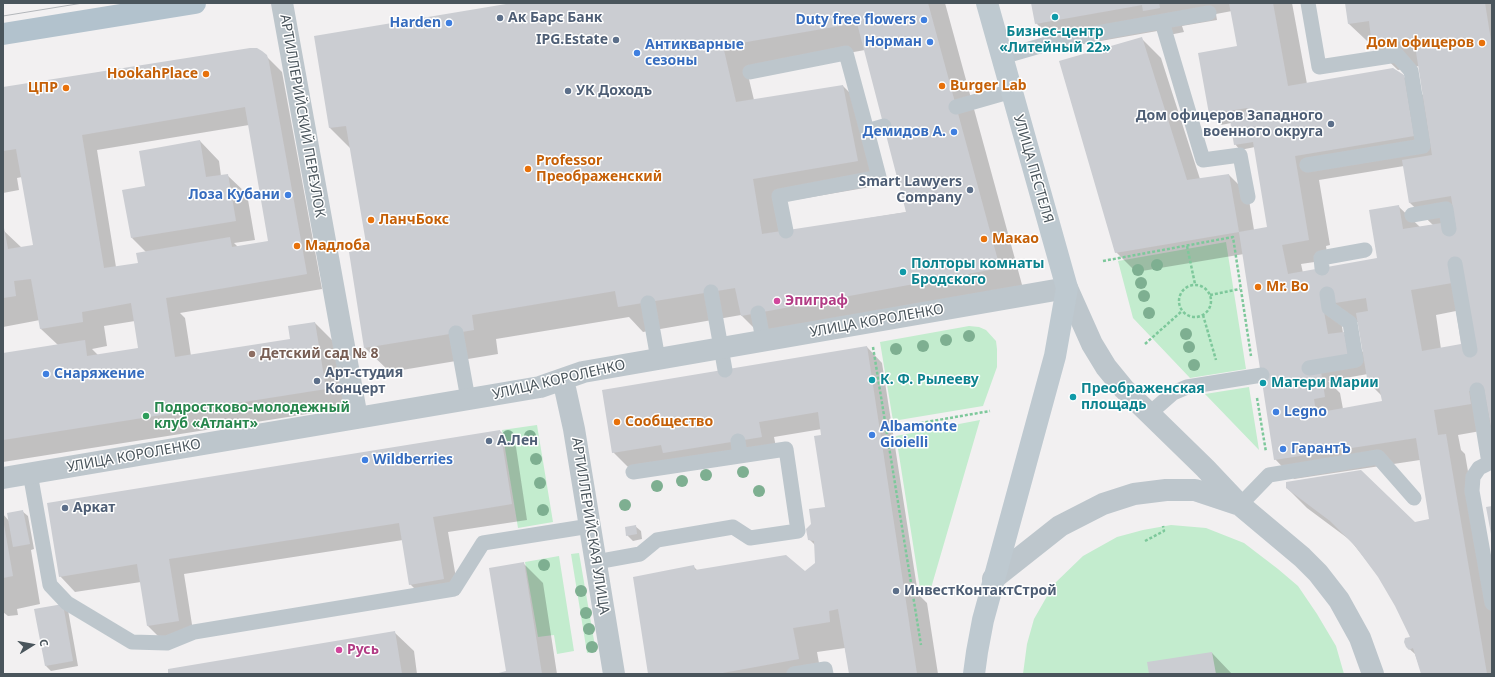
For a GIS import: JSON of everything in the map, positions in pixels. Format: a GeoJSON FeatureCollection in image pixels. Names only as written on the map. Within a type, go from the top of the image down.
{"type":"FeatureCollection","features":[{"type":"Feature","properties":{"kind":"main road"},"geometry":{"type":"LineString","coordinates":[[3,34],[195,3]]}},
{"type":"Feature","properties":{"kind":"street","name":"АРТИЛЛЕРИЙСКИЙ ПЕРЕУЛОК"},"geometry":{"type":"LineString","coordinates":[[282,3],[357,418]]}},
{"type":"Feature","properties":{"kind":"street","name":"УЛИЦА ПЕСТЕЛЯ"},"geometry":{"type":"LineString","coordinates":[[987,3],[1067,288]]}},
{"type":"Feature","properties":{"kind":"street","name":"УЛИЦА КОРОЛЕНКО"},"geometry":{"type":"LineString","coordinates":[[3,478],[540,387],[583,372],[1067,288]]}},
{"type":"Feature","properties":{"kind":"street"},"geometry":{"type":"LineString","coordinates":[[1067,288],[1092,344],[1106,367],[1124,389],[1205,468],[1240,505],[1302,557],[1318,573],[1339,600],[1360,638],[1373,674]]}},
{"type":"Feature","properties":{"kind":"street"},"geometry":{"type":"LineString","coordinates":[[974,674],[976,652],[993,578],[1055,356],[1067,288]]}},
{"type":"Feature","properties":{"kind":"street","name":"АРТИЛЛЕРИЙСКАЯ УЛИЦА"},"geometry":{"type":"LineString","coordinates":[[563,379],[574,429],[614,674]]}},
{"type":"Feature","properties":{"kind":"street"},"geometry":{"type":"LineString","coordinates":[[993,578],[1060,526],[1103,504],[1134,494],[1166,490],[1195,490],[1240,505]]}},
{"type":"Feature","properties":{"kind":"lane"},"geometry":{"type":"LineString","coordinates":[[1307,165],[1423,146],[1415,70],[1397,55],[1319,67],[1308,3]]}},
{"type":"Feature","properties":{"kind":"lane"},"geometry":{"type":"LineString","coordinates":[[1002,57],[1064,39],[1209,13]]}},
{"type":"Feature","properties":{"kind":"lane"},"geometry":{"type":"LineString","coordinates":[[1162,22],[1203,160],[1240,155],[1248,197]]}},
{"type":"Feature","properties":{"kind":"lane"},"geometry":{"type":"LineString","coordinates":[[750,72],[846,52],[879,177],[779,196],[786,231]]}},
{"type":"Feature","properties":{"kind":"lane"},"geometry":{"type":"LineString","coordinates":[[956,107],[1012,91]]}},
{"type":"Feature","properties":{"kind":"lane"},"geometry":{"type":"LineString","coordinates":[[867,131],[884,126]]}},
{"type":"Feature","properties":{"kind":"lane"},"geometry":{"type":"LineString","coordinates":[[1412,215],[1446,209],[1449,229]]}},
{"type":"Feature","properties":{"kind":"lane"},"geometry":{"type":"LineString","coordinates":[[1322,268],[1321,258],[1365,250]]}},
{"type":"Feature","properties":{"kind":"lane"},"geometry":{"type":"LineString","coordinates":[[1455,264],[1467,310],[1470,350]]}},
{"type":"Feature","properties":{"kind":"lane"},"geometry":{"type":"LineString","coordinates":[[711,292],[725,370]]}},
{"type":"Feature","properties":{"kind":"lane"},"geometry":{"type":"LineString","coordinates":[[1309,368],[1356,360],[1350,323],[1329,308],[1327,294]]}},
{"type":"Feature","properties":{"kind":"lane"},"geometry":{"type":"LineString","coordinates":[[648,302],[658,359]]}},
{"type":"Feature","properties":{"kind":"lane"},"geometry":{"type":"LineString","coordinates":[[758,313],[763,340]]}},
{"type":"Feature","properties":{"kind":"lane"},"geometry":{"type":"LineString","coordinates":[[456,333],[468,399]]}},
{"type":"Feature","properties":{"kind":"lane"},"geometry":{"type":"LineString","coordinates":[[1149,414],[1173,393],[1187,387],[1258,376]]}},
{"type":"Feature","properties":{"kind":"lane"},"geometry":{"type":"LineString","coordinates":[[1477,390],[1491,463],[1479,468],[1473,478],[1472,491],[1492,603]]}},
{"type":"Feature","properties":{"kind":"lane"},"geometry":{"type":"LineString","coordinates":[[738,441],[740,456]]}},
{"type":"Feature","properties":{"kind":"lane"},"geometry":{"type":"LineString","coordinates":[[596,562],[640,554],[657,540],[733,527],[750,538],[798,531],[786,449],[633,472]]}},
{"type":"Feature","properties":{"kind":"lane"},"geometry":{"type":"LineString","coordinates":[[1240,505],[1269,475],[1378,457],[1414,498]]}},
{"type":"Feature","properties":{"kind":"lane"},"geometry":{"type":"LineString","coordinates":[[30,473],[50,586],[67,603],[132,642],[167,643],[194,632],[454,589],[483,544],[590,526]]}},
{"type":"Feature","properties":{"kind":"lane"},"geometry":{"type":"LineString","coordinates":[[794,674],[825,669],[826,674]]}},
{"type":"Feature","properties":{"kind":"path"},"geometry":{"type":"LineString","coordinates":[[1103,261],[1233,237],[1240,289],[1258,376],[1269,475]]}},
{"type":"Feature","properties":{"kind":"path"},"geometry":{"type":"LineString","coordinates":[[1187,246],[1195,284]]}},
{"type":"Feature","properties":{"kind":"path"},"geometry":{"type":"LineString","coordinates":[[1195,284],[1202,286],[1211,298],[1210,306],[1203,315],[1194,317],[1182,311],[1179,300],[1181,292],[1187,286],[1195,284]]}},
{"type":"Feature","properties":{"kind":"path"},"geometry":{"type":"LineString","coordinates":[[1210,295],[1240,289]]}},
{"type":"Feature","properties":{"kind":"path"},"geometry":{"type":"LineString","coordinates":[[1145,344],[1182,311]]}},
{"type":"Feature","properties":{"kind":"path"},"geometry":{"type":"LineString","coordinates":[[1203,315],[1222,382]]}},
{"type":"Feature","properties":{"kind":"path"},"geometry":{"type":"LineString","coordinates":[[873,344],[921,645]]}},
{"type":"Feature","properties":{"kind":"path"},"geometry":{"type":"LineString","coordinates":[[886,429],[990,411]]}},
{"type":"Feature","properties":{"kind":"path"},"geometry":{"type":"LineString","coordinates":[[1145,541],[1164,531],[1163,526]]}},
{"type":"Feature","properties":{"kind":"green space"},"geometry":{"type":"Polygon","coordinates":[[[1226,242],[1246,369],[1190,378],[1133,318],[1118,261],[1226,242]]]}},
{"type":"Feature","properties":{"kind":"green space"},"geometry":{"type":"Polygon","coordinates":[[[969,326],[979,327],[986,330],[996,341],[997,367],[983,406],[893,421],[880,342],[969,326]]]}},
{"type":"Feature","properties":{"kind":"green space"},"geometry":{"type":"Polygon","coordinates":[[[1249,387],[1259,450],[1205,394],[1249,387]]]}},
{"type":"Feature","properties":{"kind":"green space"},"geometry":{"type":"Polygon","coordinates":[[[980,420],[929,595],[921,595],[896,436],[980,420]]]}},
{"type":"Feature","properties":{"kind":"green space"},"geometry":{"type":"Polygon","coordinates":[[[537,425],[553,522],[518,528],[502,430],[537,425]]]}},
{"type":"Feature","properties":{"kind":"green space"},"geometry":{"type":"Polygon","coordinates":[[[1171,525],[1206,528],[1244,543],[1298,586],[1336,646],[1344,674],[1023,674],[1027,644],[1034,619],[1054,584],[1083,556],[1117,537],[1171,525]]]}},
{"type":"Feature","properties":{"kind":"green space"},"geometry":{"type":"Polygon","coordinates":[[[579,553],[596,652],[587,653],[571,554],[579,553]]]}},
{"type":"Feature","properties":{"kind":"green space"},"geometry":{"type":"Polygon","coordinates":[[[559,556],[574,651],[557,654],[554,635],[538,637],[525,562],[559,556]]]}},
{"type":"Feature","properties":{"kind":"building"},"geometry":{"type":"Polygon","coordinates":[[[512,3],[928,3],[1000,268],[741,316],[735,288],[618,307],[615,291],[472,315],[474,330],[364,348],[349,252],[367,249],[346,126],[329,128],[314,36],[512,3]],[[857,23],[723,46],[736,102],[843,85],[858,161],[753,179],[762,234],[906,212],[857,23]]]}},
{"type":"Feature","properties":{"kind":"building","name":"Бизнес-центр «Литейный 22»"},"geometry":{"type":"Polygon","coordinates":[[[1031,3],[1159,3],[1160,8],[1143,11],[1142,5],[1035,24],[1031,3]]]}},
{"type":"Feature","properties":{"kind":"building"},"geometry":{"type":"Polygon","coordinates":[[[1229,3],[1273,3],[1288,86],[1393,68],[1404,75],[1414,136],[1295,156],[1309,240],[1282,245],[1288,274],[1377,258],[1369,210],[1399,205],[1403,229],[1442,223],[1456,228],[1451,196],[1409,203],[1402,160],[1432,155],[1414,39],[1372,46],[1369,21],[1348,24],[1345,3],[1485,3],[1492,47],[1492,427],[1484,389],[1469,391],[1471,404],[1434,410],[1438,435],[1446,434],[1487,674],[1421,674],[1413,648],[1409,650],[1404,642],[1405,638],[1410,637],[1395,606],[1378,577],[1355,546],[1330,521],[1286,488],[1286,482],[1361,470],[1415,522],[1429,519],[1416,438],[1274,460],[1239,232],[1267,227],[1253,142],[1234,145],[1229,114],[1248,111],[1247,108],[1209,114],[1198,53],[1237,46],[1229,3]],[[1452,283],[1411,290],[1422,351],[1461,344],[1452,283]],[[1321,295],[1328,334],[1344,332],[1348,355],[1321,372],[1325,397],[1314,399],[1316,413],[1382,401],[1378,382],[1368,384],[1356,313],[1368,311],[1366,298],[1335,303],[1321,295]]]}},
{"type":"Feature","properties":{"kind":"building"},"geometry":{"type":"Polygon","coordinates":[[[1142,37],[1187,180],[1229,174],[1239,232],[1115,253],[1059,61],[1142,37]]]}},
{"type":"Feature","properties":{"kind":"building"},"geometry":{"type":"Polygon","coordinates":[[[250,48],[257,48],[267,55],[307,274],[166,298],[175,357],[290,339],[288,326],[315,322],[326,389],[3,440],[3,353],[85,340],[87,356],[138,348],[131,303],[82,312],[83,322],[40,329],[31,279],[14,281],[16,296],[3,298],[3,229],[4,228],[8,249],[33,245],[16,149],[3,151],[3,87],[250,48]],[[245,107],[82,135],[104,268],[138,263],[136,253],[230,237],[232,247],[268,241],[245,107]]]}},
{"type":"Feature","properties":{"kind":"building"},"geometry":{"type":"Polygon","coordinates":[[[200,140],[206,177],[228,174],[236,221],[131,238],[122,190],[145,186],[139,151],[200,140]]]}},
{"type":"Feature","properties":{"kind":"building"},"geometry":{"type":"Polygon","coordinates":[[[867,346],[917,674],[849,674],[838,609],[829,611],[830,622],[793,628],[799,659],[717,674],[648,674],[633,577],[694,565],[695,570],[786,555],[805,571],[815,563],[814,541],[808,540],[806,529],[811,524],[809,509],[825,507],[814,436],[821,435],[818,412],[759,422],[762,437],[663,453],[661,445],[612,453],[602,390],[867,346]]]}},
{"type":"Feature","properties":{"kind":"building"},"geometry":{"type":"Polygon","coordinates":[[[500,430],[512,504],[433,517],[444,579],[409,585],[399,523],[169,559],[179,621],[147,626],[137,564],[59,577],[47,503],[500,430]]]}},
{"type":"Feature","properties":{"kind":"building"},"geometry":{"type":"Polygon","coordinates":[[[1492,506],[1492,534],[1491,534],[1486,507],[1492,506]]]}},
{"type":"Feature","properties":{"kind":"building"},"geometry":{"type":"Polygon","coordinates":[[[23,510],[30,544],[13,547],[7,513],[23,510]]]}},
{"type":"Feature","properties":{"kind":"building"},"geometry":{"type":"Polygon","coordinates":[[[4,525],[13,576],[3,578],[3,526],[4,525]]]}},
{"type":"Feature","properties":{"kind":"building"},"geometry":{"type":"Polygon","coordinates":[[[636,525],[637,534],[626,536],[625,527],[636,525]]]}},
{"type":"Feature","properties":{"kind":"building"},"geometry":{"type":"Polygon","coordinates":[[[524,562],[542,674],[495,674],[506,671],[489,568],[524,562]]]}},
{"type":"Feature","properties":{"kind":"building"},"geometry":{"type":"Polygon","coordinates":[[[63,604],[73,661],[45,666],[34,609],[63,604]]]}},
{"type":"Feature","properties":{"kind":"building","name":"Русь"},"geometry":{"type":"Polygon","coordinates":[[[395,631],[402,674],[168,674],[168,669],[395,631]]]}},
{"type":"Feature","properties":{"kind":"building"},"geometry":{"type":"Polygon","coordinates":[[[1212,652],[1216,674],[1149,674],[1147,662],[1212,652]]]}},
{"type":"Feature","properties":{"kind":"tram line"},"geometry":{"type":"LineString","coordinates":[[3,16],[83,3]]}},
{"type":"Feature","properties":{"kind":"place","name":"Бизнес-центр «Литейный 22»"},"geometry":{"type":"Point","coordinates":[1055,17]}},
{"type":"Feature","properties":{"kind":"place","name":"Ак Барс Банк"},"geometry":{"type":"Point","coordinates":[500,18]}},
{"type":"Feature","properties":{"kind":"place","name":"Duty free flowers"},"geometry":{"type":"Point","coordinates":[924,20]}},
{"type":"Feature","properties":{"kind":"place","name":"Harden"},"geometry":{"type":"Point","coordinates":[449,23]}},
{"type":"Feature","properties":{"kind":"place","name":"IPG.Estate"},"geometry":{"type":"Point","coordinates":[616,40]}},
{"type":"Feature","properties":{"kind":"place","name":"Норман"},"geometry":{"type":"Point","coordinates":[930,42]}},
{"type":"Feature","properties":{"kind":"place","name":"Дом офицеров"},"geometry":{"type":"Point","coordinates":[1482,43]}},
{"type":"Feature","properties":{"kind":"place","name":"Антикварные сезоны"},"geometry":{"type":"Point","coordinates":[637,53]}},
{"type":"Feature","properties":{"kind":"place","name":"HookahPlace"},"geometry":{"type":"Point","coordinates":[206,74]}},
{"type":"Feature","properties":{"kind":"place","name":"Burger Lab"},"geometry":{"type":"Point","coordinates":[942,86]}},
{"type":"Feature","properties":{"kind":"place","name":"ЦПР"},"geometry":{"type":"Point","coordinates":[66,88]}},
{"type":"Feature","properties":{"kind":"place","name":"УК Доходъ"},"geometry":{"type":"Point","coordinates":[568,91]}},
{"type":"Feature","properties":{"kind":"place","name":"Дом офицеров Западного военного округа"},"geometry":{"type":"Point","coordinates":[1331,124]}},
{"type":"Feature","properties":{"kind":"place","name":"Демидов А."},"geometry":{"type":"Point","coordinates":[954,132]}},
{"type":"Feature","properties":{"kind":"place","name":"Professor Преображенский"},"geometry":{"type":"Point","coordinates":[528,169]}},
{"type":"Feature","properties":{"kind":"place","name":"Smart Lawyers Company"},"geometry":{"type":"Point","coordinates":[970,190]}},
{"type":"Feature","properties":{"kind":"place","name":"Лоза Кубани"},"geometry":{"type":"Point","coordinates":[288,195]}},
{"type":"Feature","properties":{"kind":"place","name":"ЛанчБокс"},"geometry":{"type":"Point","coordinates":[371,220]}},
{"type":"Feature","properties":{"kind":"place","name":"Макао"},"geometry":{"type":"Point","coordinates":[984,239]}},
{"type":"Feature","properties":{"kind":"place","name":"Мадлоба"},"geometry":{"type":"Point","coordinates":[297,246]}},
{"type":"Feature","properties":{"kind":"place","name":"Полторы комнаты Бродского"},"geometry":{"type":"Point","coordinates":[903,272]}},
{"type":"Feature","properties":{"kind":"place","name":"Mr. Bo"},"geometry":{"type":"Point","coordinates":[1258,287]}},
{"type":"Feature","properties":{"kind":"place","name":"Эпиграф"},"geometry":{"type":"Point","coordinates":[777,301]}},
{"type":"Feature","properties":{"kind":"place","name":"Детский сад № 8"},"geometry":{"type":"Point","coordinates":[252,354]}},
{"type":"Feature","properties":{"kind":"place","name":"Снаряжение"},"geometry":{"type":"Point","coordinates":[46,374]}},
{"type":"Feature","properties":{"kind":"place","name":"К. Ф. Рылееву"},"geometry":{"type":"Point","coordinates":[872,380]}},
{"type":"Feature","properties":{"kind":"place","name":"Арт-студия Концерт"},"geometry":{"type":"Point","coordinates":[317,381]}},
{"type":"Feature","properties":{"kind":"place","name":"Матери Марии"},"geometry":{"type":"Point","coordinates":[1263,383]}},
{"type":"Feature","properties":{"kind":"place","name":"Преображенская площадь"},"geometry":{"type":"Point","coordinates":[1073,397]}},
{"type":"Feature","properties":{"kind":"place","name":"Legno"},"geometry":{"type":"Point","coordinates":[1276,412]}},
{"type":"Feature","properties":{"kind":"place","name":"Подростково-молодежный клуб «Атлант»"},"geometry":{"type":"Point","coordinates":[146,416]}},
{"type":"Feature","properties":{"kind":"place","name":"Сообщество"},"geometry":{"type":"Point","coordinates":[617,422]}},
{"type":"Feature","properties":{"kind":"place","name":"Albamonte Gioielli"},"geometry":{"type":"Point","coordinates":[872,435]}},
{"type":"Feature","properties":{"kind":"place","name":"А.Лен"},"geometry":{"type":"Point","coordinates":[489,441]}},
{"type":"Feature","properties":{"kind":"place","name":"ГарантЪ"},"geometry":{"type":"Point","coordinates":[1283,449]}},
{"type":"Feature","properties":{"kind":"place","name":"Wildberries"},"geometry":{"type":"Point","coordinates":[365,460]}},
{"type":"Feature","properties":{"kind":"place","name":"Аркат"},"geometry":{"type":"Point","coordinates":[65,508]}},
{"type":"Feature","properties":{"kind":"place","name":"ИнвестКонтактСтрой"},"geometry":{"type":"Point","coordinates":[896,591]}},
{"type":"Feature","properties":{"kind":"place","name":"Русь"},"geometry":{"type":"Point","coordinates":[339,650]}}]}
